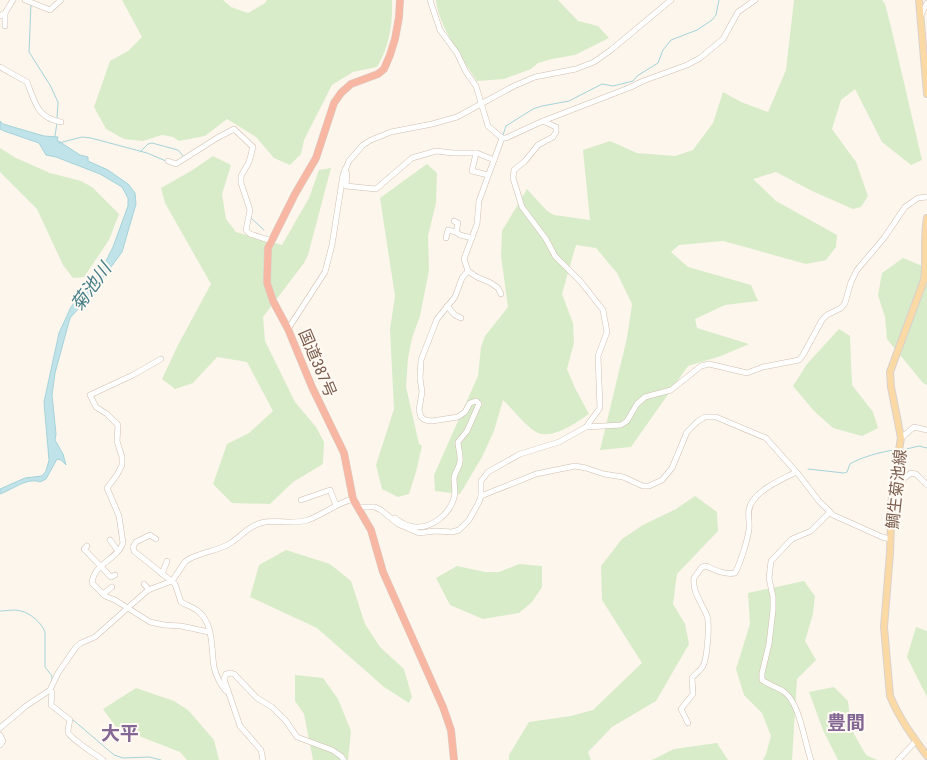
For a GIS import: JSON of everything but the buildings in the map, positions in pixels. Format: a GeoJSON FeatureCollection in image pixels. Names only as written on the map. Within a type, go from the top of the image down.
{"type":"FeatureCollection","features":[{"type":"Feature","properties":{"kind":"highway","name":"国道387号"},"geometry":{"type":"LineString","coordinates":[[400,0],[397,27],[387,64],[378,74],[352,84],[337,98],[316,158],[295,194],[268,248],[267,283],[273,301],[288,329],[312,388],[344,453],[353,499],[371,530],[383,572],[443,707],[451,730],[454,760]]}},
{"type":"Feature","properties":{"kind":"main road"},"geometry":{"type":"LineString","coordinates":[[919,0],[927,94]]}},
{"type":"Feature","properties":{"kind":"main road","name":"鯛生菊池線"},"geometry":{"type":"LineString","coordinates":[[927,218],[925,228],[926,268],[924,280],[890,372],[901,438],[894,486],[884,627],[888,688],[894,706],[927,756]]}},
{"type":"Feature","properties":{"kind":"street"},"geometry":{"type":"LineString","coordinates":[[5,26],[2,14],[13,0]]}},
{"type":"Feature","properties":{"kind":"street"},"geometry":{"type":"LineString","coordinates":[[25,0],[50,10],[61,0]]}},
{"type":"Feature","properties":{"kind":"street"},"geometry":{"type":"LineString","coordinates":[[430,0],[440,30],[457,53],[466,72],[476,86],[488,126],[502,138],[687,65],[700,58],[723,38],[738,12],[756,0]]}},
{"type":"Feature","properties":{"kind":"street"},"geometry":{"type":"LineString","coordinates":[[288,329],[325,272],[332,245],[345,169],[355,153],[371,140],[391,132],[445,121],[535,77],[576,69],[594,62],[671,0]]}},
{"type":"Feature","properties":{"kind":"street"},"geometry":{"type":"LineString","coordinates":[[921,16],[927,3]]}},
{"type":"Feature","properties":{"kind":"street"},"geometry":{"type":"LineString","coordinates":[[0,67],[27,82],[36,105],[46,117],[61,122]]}},
{"type":"Feature","properties":{"kind":"street"},"geometry":{"type":"LineString","coordinates":[[357,507],[375,507],[398,524],[418,533],[459,530],[469,520],[481,496],[481,481],[488,472],[520,454],[559,442],[586,427],[600,408],[598,356],[607,332],[603,310],[581,282],[555,256],[546,238],[522,208],[513,178],[514,170],[525,161],[538,145],[553,137],[556,132],[556,127],[543,121]]}},
{"type":"Feature","properties":{"kind":"street"},"geometry":{"type":"LineString","coordinates":[[168,161],[176,164],[234,129],[253,147],[249,162],[241,176],[241,183],[250,210],[246,230],[250,234],[272,241]]}},
{"type":"Feature","properties":{"kind":"street"},"geometry":{"type":"LineString","coordinates":[[501,294],[498,288],[491,283],[468,271],[464,259],[477,224],[479,201],[502,138]]}},
{"type":"Feature","properties":{"kind":"street"},"geometry":{"type":"LineString","coordinates":[[345,169],[348,174],[346,186],[376,189],[412,158],[436,151],[453,154],[476,153],[494,160]]}},
{"type":"Feature","properties":{"kind":"street"},"geometry":{"type":"LineString","coordinates":[[476,153],[472,171],[488,175]]}},
{"type":"Feature","properties":{"kind":"street"},"geometry":{"type":"LineString","coordinates":[[586,427],[621,425],[627,421],[637,404],[645,396],[671,390],[701,366],[709,364],[747,373],[763,366],[799,360],[822,320],[827,315],[841,308],[845,303],[851,282],[857,270],[884,238],[905,207],[918,198],[927,197]]}},
{"type":"Feature","properties":{"kind":"street"},"geometry":{"type":"LineString","coordinates":[[454,221],[458,223],[456,232]]}},
{"type":"Feature","properties":{"kind":"street"},"geometry":{"type":"LineString","coordinates":[[446,238],[448,230],[456,232],[460,236],[472,238]]}},
{"type":"Feature","properties":{"kind":"street"},"geometry":{"type":"LineString","coordinates":[[392,519],[395,518],[410,526],[426,526],[449,510],[455,494],[454,474],[461,460],[458,442],[467,431],[479,404],[473,401],[465,412],[458,417],[428,422],[421,416],[419,410],[422,392],[420,378],[421,360],[437,319],[455,297],[462,278],[468,271]]}},
{"type":"Feature","properties":{"kind":"street"},"geometry":{"type":"LineString","coordinates":[[448,306],[455,315],[461,318]]}},
{"type":"Feature","properties":{"kind":"street"},"geometry":{"type":"LineString","coordinates":[[161,359],[133,375],[90,395],[96,407],[107,414],[118,425],[117,441],[122,465],[118,475],[106,488],[118,516],[124,543],[120,549],[95,571],[92,583],[103,594],[150,622],[210,632]]}},
{"type":"Feature","properties":{"kind":"street"},"geometry":{"type":"LineString","coordinates":[[481,496],[536,474],[575,466],[622,477],[643,486],[649,486],[662,480],[672,468],[687,432],[698,420],[711,416],[766,438],[830,512],[853,525],[890,539]]}},
{"type":"Feature","properties":{"kind":"street"},"geometry":{"type":"LineString","coordinates":[[901,438],[914,427],[927,430]]}},
{"type":"Feature","properties":{"kind":"street"},"geometry":{"type":"LineString","coordinates":[[688,723],[681,709],[693,694],[692,678],[704,664],[707,653],[708,630],[706,616],[693,583],[694,578],[702,567],[706,566],[721,572],[734,574],[748,534],[748,510],[751,503],[765,489],[796,472]]}},
{"type":"Feature","properties":{"kind":"street"},"geometry":{"type":"LineString","coordinates":[[894,486],[911,473],[916,474],[927,485]]}},
{"type":"Feature","properties":{"kind":"street"},"geometry":{"type":"LineString","coordinates":[[301,500],[330,490],[336,505]]}},
{"type":"Feature","properties":{"kind":"street"},"geometry":{"type":"LineString","coordinates":[[0,728],[26,706],[50,690],[58,673],[76,647],[95,636],[149,590],[172,581],[189,558],[228,544],[255,524],[274,521],[300,522],[353,499]]}},
{"type":"Feature","properties":{"kind":"street"},"geometry":{"type":"LineString","coordinates":[[811,760],[798,713],[790,698],[784,692],[762,680],[773,610],[773,597],[768,578],[771,561],[792,539],[811,531],[830,512]]}},
{"type":"Feature","properties":{"kind":"street"},"geometry":{"type":"LineString","coordinates":[[120,549],[133,547],[136,542],[150,535],[156,539]]}},
{"type":"Feature","properties":{"kind":"street"},"geometry":{"type":"LineString","coordinates":[[110,540],[120,549]]}},
{"type":"Feature","properties":{"kind":"street"},"geometry":{"type":"LineString","coordinates":[[87,546],[84,549],[100,566],[111,577],[115,575]]}},
{"type":"Feature","properties":{"kind":"street"},"geometry":{"type":"LineString","coordinates":[[133,547],[134,551],[175,584],[181,602],[199,612],[205,619],[210,632],[214,668],[219,682],[229,696],[235,710]]}},
{"type":"Feature","properties":{"kind":"street"},"geometry":{"type":"LineString","coordinates":[[162,574],[167,560]]}},
{"type":"Feature","properties":{"kind":"street"},"geometry":{"type":"LineString","coordinates":[[144,584],[149,590]]}},
{"type":"Feature","properties":{"kind":"street"},"geometry":{"type":"LineString","coordinates":[[103,594],[112,587]]}},
{"type":"Feature","properties":{"kind":"street"},"geometry":{"type":"LineString","coordinates":[[262,760],[261,750],[240,726],[224,679],[226,674],[231,673],[241,680],[246,688],[257,698],[272,707],[286,721],[297,737],[332,750],[344,760]]}},
{"type":"Feature","properties":{"kind":"street"},"geometry":{"type":"LineString","coordinates":[[50,690],[52,692],[52,705],[70,720],[68,732],[71,738],[83,744],[103,760]]}},
{"type":"Feature","properties":{"kind":"street"},"geometry":{"type":"LineString","coordinates":[[0,735],[3,740],[0,745]]}},
{"type":"Feature","properties":{"kind":"street"},"geometry":{"type":"LineString","coordinates":[[898,760],[916,741]]}},
{"type":"Feature","properties":{"kind":"green space"},"geometry":{"type":"Polygon","coordinates":[[[122,0],[223,0],[231,7],[248,13],[267,0],[392,0],[392,17],[385,52],[377,67],[353,72],[332,85],[304,140],[301,154],[290,165],[274,158],[256,137],[227,119],[205,136],[179,141],[173,137],[162,135],[143,141],[124,139],[106,129],[94,107],[110,61],[128,51],[142,37],[122,0]]]}},
{"type":"Feature","properties":{"kind":"green space"},"geometry":{"type":"Polygon","coordinates":[[[436,0],[558,0],[578,21],[598,26],[609,38],[575,55],[538,63],[531,69],[504,79],[477,81],[446,31],[436,0]]]}},
{"type":"Feature","properties":{"kind":"green space"},"geometry":{"type":"Polygon","coordinates":[[[794,0],[882,0],[885,4],[891,27],[922,160],[911,165],[882,142],[855,89],[841,100],[832,129],[856,162],[868,196],[861,207],[853,209],[812,191],[776,172],[753,179],[776,201],[837,235],[836,247],[826,260],[806,264],[723,241],[679,245],[671,252],[688,267],[751,285],[758,301],[725,305],[695,319],[697,328],[749,344],[721,356],[688,366],[631,447],[600,450],[627,338],[632,304],[617,273],[596,248],[576,245],[562,294],[573,323],[574,343],[567,369],[589,414],[565,429],[551,434],[544,434],[538,433],[529,427],[503,400],[494,431],[482,457],[460,494],[435,491],[434,475],[478,376],[481,347],[485,336],[508,307],[501,256],[502,231],[527,189],[547,211],[554,215],[590,220],[583,150],[610,141],[637,153],[675,156],[693,150],[713,123],[723,92],[741,102],[768,112],[786,70],[794,0]]]}},
{"type":"Feature","properties":{"kind":"green space"},"geometry":{"type":"Polygon","coordinates":[[[0,148],[16,158],[50,173],[81,181],[92,187],[119,214],[109,240],[84,277],[73,278],[63,265],[37,209],[0,172],[0,148]]]}},
{"type":"Feature","properties":{"kind":"green space"},"geometry":{"type":"Polygon","coordinates":[[[213,156],[231,165],[222,194],[226,219],[236,232],[282,245],[309,198],[319,170],[331,168],[308,255],[263,317],[265,341],[295,402],[316,427],[324,442],[323,464],[293,482],[270,504],[232,503],[213,484],[227,444],[249,433],[273,411],[247,362],[217,357],[193,383],[175,389],[162,379],[211,284],[165,203],[161,188],[213,156]]]}},
{"type":"Feature","properties":{"kind":"green space"},"geometry":{"type":"Polygon","coordinates":[[[427,164],[437,173],[436,203],[428,236],[429,270],[420,316],[412,338],[408,358],[406,387],[419,444],[422,446],[409,494],[398,497],[382,489],[376,465],[394,409],[390,329],[395,296],[380,198],[427,164]]]}},
{"type":"Feature","properties":{"kind":"green space"},"geometry":{"type":"Polygon","coordinates":[[[903,258],[927,268],[927,385],[923,383],[887,339],[885,317],[878,295],[882,273],[903,258]]]}},
{"type":"Feature","properties":{"kind":"green space"},"geometry":{"type":"Polygon","coordinates":[[[839,329],[850,336],[852,385],[873,412],[878,428],[862,436],[833,428],[814,411],[793,386],[807,364],[839,329]]]}},
{"type":"Feature","properties":{"kind":"green space"},"geometry":{"type":"Polygon","coordinates":[[[695,496],[717,512],[718,531],[677,574],[673,604],[685,624],[689,644],[656,701],[612,727],[588,752],[591,760],[509,760],[509,755],[529,722],[571,716],[593,710],[642,663],[602,600],[601,566],[622,539],[643,525],[676,509],[695,496]]]}},
{"type":"Feature","properties":{"kind":"green space"},"geometry":{"type":"Polygon","coordinates":[[[286,550],[330,564],[351,581],[365,624],[380,647],[404,669],[412,697],[409,703],[384,687],[317,628],[250,597],[259,565],[286,550]]]}},
{"type":"Feature","properties":{"kind":"green space"},"geometry":{"type":"Polygon","coordinates":[[[519,564],[542,566],[542,587],[532,602],[519,613],[483,619],[450,605],[436,578],[457,566],[485,572],[499,572],[519,564]]]}},
{"type":"Feature","properties":{"kind":"green space"},"geometry":{"type":"Polygon","coordinates":[[[804,581],[815,596],[813,614],[805,641],[816,660],[797,679],[792,760],[763,760],[771,736],[762,713],[744,695],[736,669],[750,624],[748,593],[804,581]]]}},
{"type":"Feature","properties":{"kind":"green space"},"geometry":{"type":"Polygon","coordinates":[[[916,627],[927,631],[927,697],[907,657],[916,627]]]}},
{"type":"Feature","properties":{"kind":"green space"},"geometry":{"type":"Polygon","coordinates":[[[295,675],[323,678],[338,699],[351,731],[348,760],[313,760],[304,714],[295,701],[295,675]]]}},
{"type":"Feature","properties":{"kind":"green space"},"geometry":{"type":"Polygon","coordinates":[[[834,687],[848,701],[854,734],[866,755],[877,760],[838,760],[823,730],[809,692],[834,687]]]}},
{"type":"Feature","properties":{"kind":"green space"},"geometry":{"type":"Polygon","coordinates":[[[136,688],[174,701],[188,710],[214,740],[219,760],[187,760],[180,752],[116,727],[103,709],[136,688]]]}},
{"type":"Feature","properties":{"kind":"green space"},"geometry":{"type":"Polygon","coordinates":[[[717,743],[728,760],[652,760],[674,749],[717,743]]]}},
{"type":"Feature","properties":{"kind":"water","name":"菊池川"},"geometry":{"type":"Polygon","coordinates":[[[0,121],[3,124],[44,136],[58,137],[57,140],[80,155],[88,157],[88,161],[108,170],[128,184],[135,193],[136,204],[122,252],[89,297],[70,318],[55,373],[52,395],[55,440],[63,454],[66,465],[57,459],[46,479],[40,482],[30,481],[0,494],[0,489],[25,478],[42,476],[46,471],[49,460],[44,402],[59,333],[71,307],[101,271],[113,247],[128,206],[128,198],[122,187],[100,174],[46,155],[39,143],[0,129],[0,121]]]}},
{"type":"Feature","properties":{"kind":"waterway"},"geometry":{"type":"LineString","coordinates":[[503,135],[506,126],[533,109],[569,101],[602,84],[613,86],[633,81],[637,76],[658,63],[663,50],[671,40],[697,30],[712,20],[716,15],[719,0]]}},
{"type":"Feature","properties":{"kind":"waterway"},"geometry":{"type":"LineString","coordinates":[[31,4],[29,52],[50,85],[58,102],[57,119]]}},
{"type":"Feature","properties":{"kind":"waterway"},"geometry":{"type":"LineString","coordinates":[[55,136],[57,123]]}},
{"type":"Feature","properties":{"kind":"waterway"},"geometry":{"type":"LineString","coordinates":[[59,143],[82,137],[91,138],[147,153],[166,161]]}},
{"type":"Feature","properties":{"kind":"waterway"},"geometry":{"type":"LineString","coordinates":[[140,152],[148,144],[152,143],[178,150],[184,157]]}},
{"type":"Feature","properties":{"kind":"waterway"},"geometry":{"type":"LineString","coordinates":[[251,218],[264,230]]}},
{"type":"Feature","properties":{"kind":"waterway"},"geometry":{"type":"LineString","coordinates":[[902,450],[919,446],[927,448]]}},
{"type":"Feature","properties":{"kind":"waterway"},"geometry":{"type":"LineString","coordinates":[[808,469],[844,473],[847,472],[850,464],[854,462],[871,455],[895,450]]}},
{"type":"Feature","properties":{"kind":"waterway"},"geometry":{"type":"LineString","coordinates":[[0,611],[16,610],[24,612],[41,625],[45,632],[45,667],[52,676],[52,680]]}},
{"type":"Feature","properties":{"kind":"waterway"},"geometry":{"type":"LineString","coordinates":[[72,719],[114,755],[123,758],[149,757],[161,760]]}},
{"type":"Feature","properties":{"kind":"district","name":"豊間"},"geometry":{"type":"Point","coordinates":[846,722]}},
{"type":"Feature","properties":{"kind":"district","name":"大平"},"geometry":{"type":"Point","coordinates":[120,733]}}]}
